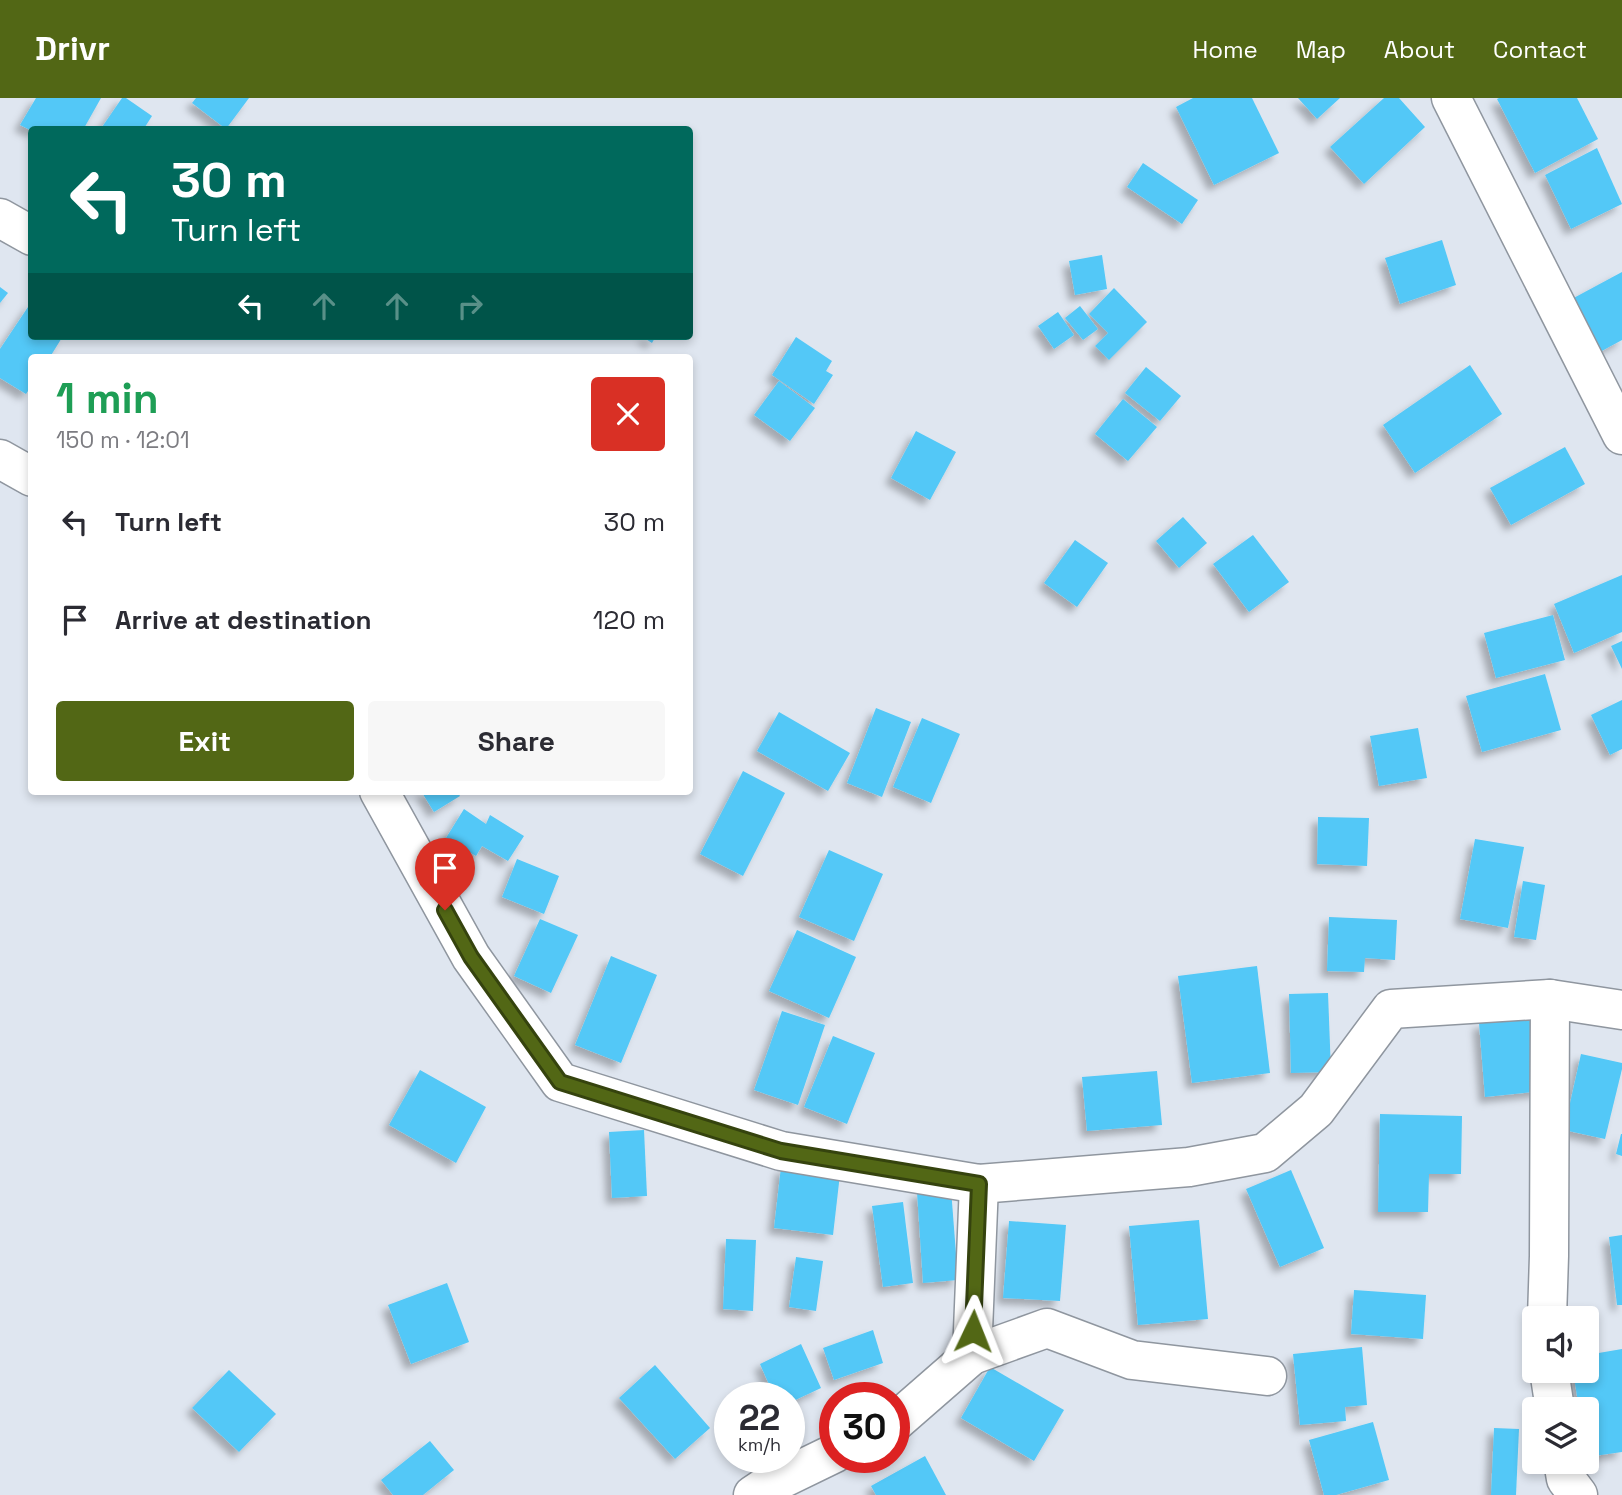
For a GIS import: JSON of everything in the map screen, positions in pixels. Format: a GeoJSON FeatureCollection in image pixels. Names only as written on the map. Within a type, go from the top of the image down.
{"type":"FeatureCollection","features":[{"type":"Feature","properties":{"kind":"street"},"geometry":{"type":"LineString","coordinates":[[1451,98],[1622,435]]}},
{"type":"Feature","properties":{"kind":"street"},"geometry":{"type":"LineString","coordinates":[[0,218],[28,234]]}},
{"type":"Feature","properties":{"kind":"street"},"geometry":{"type":"LineString","coordinates":[[0,459],[28,475]]}},
{"type":"Feature","properties":{"kind":"street"},"geometry":{"type":"LineString","coordinates":[[381,795],[471,957],[560,1082],[781,1151],[979,1184],[1189,1167],[1265,1153],[1316,1110],[1391,1009],[1550,999],[1622,1010]]}},
{"type":"Feature","properties":{"kind":"street"},"geometry":{"type":"LineString","coordinates":[[1547,1306],[1550,999]]}},
{"type":"Feature","properties":{"kind":"street"},"geometry":{"type":"LineString","coordinates":[[972,1355],[979,1184]]}},
{"type":"Feature","properties":{"kind":"street"},"geometry":{"type":"LineString","coordinates":[[910,1409],[972,1355],[1047,1328],[1132,1360],[1267,1376]]}},
{"type":"Feature","properties":{"kind":"street"},"geometry":{"type":"LineString","coordinates":[[753,1495],[819,1461]]}},
{"type":"Feature","properties":{"kind":"street"},"geometry":{"type":"LineString","coordinates":[[1565,1474],[1578,1495]]}},
{"type":"Feature","properties":{"kind":"building"},"geometry":{"type":"Polygon","coordinates":[[[36,98],[101,98],[85,126],[28,126],[28,129],[20,125],[36,98]]]}},
{"type":"Feature","properties":{"kind":"building"},"geometry":{"type":"Polygon","coordinates":[[[122,98],[152,116],[146,126],[103,126],[122,98]]]}},
{"type":"Feature","properties":{"kind":"building"},"geometry":{"type":"Polygon","coordinates":[[[196,98],[249,98],[228,126],[222,126],[192,103],[196,98]]]}},
{"type":"Feature","properties":{"kind":"building"},"geometry":{"type":"Polygon","coordinates":[[[1193,98],[1252,98],[1279,153],[1214,185],[1176,107],[1193,98]]]}},
{"type":"Feature","properties":{"kind":"building"},"geometry":{"type":"Polygon","coordinates":[[[1298,98],[1340,98],[1317,119],[1298,98]]]}},
{"type":"Feature","properties":{"kind":"building"},"geometry":{"type":"Polygon","coordinates":[[[1384,98],[1399,98],[1425,127],[1364,184],[1330,147],[1384,98]]]}},
{"type":"Feature","properties":{"kind":"building"},"geometry":{"type":"Polygon","coordinates":[[[1577,98],[1598,139],[1535,173],[1497,99],[1577,98]]]}},
{"type":"Feature","properties":{"kind":"building"},"geometry":{"type":"Polygon","coordinates":[[[1597,148],[1622,204],[1571,229],[1545,175],[1597,148]]]}},
{"type":"Feature","properties":{"kind":"building"},"geometry":{"type":"Polygon","coordinates":[[[1143,163],[1198,200],[1182,224],[1127,187],[1143,163]]]}},
{"type":"Feature","properties":{"kind":"building"},"geometry":{"type":"Polygon","coordinates":[[[1442,240],[1456,285],[1400,304],[1385,258],[1442,240]]]}},
{"type":"Feature","properties":{"kind":"building"},"geometry":{"type":"Polygon","coordinates":[[[1102,255],[1107,289],[1075,295],[1069,261],[1102,255]]]}},
{"type":"Feature","properties":{"kind":"building"},"geometry":{"type":"Polygon","coordinates":[[[1622,272],[1622,340],[1598,353],[1570,300],[1622,272]]]}},
{"type":"Feature","properties":{"kind":"building"},"geometry":{"type":"Polygon","coordinates":[[[0,287],[8,293],[0,303],[0,287]]]}},
{"type":"Feature","properties":{"kind":"building"},"geometry":{"type":"Polygon","coordinates":[[[1114,288],[1147,322],[1109,360],[1095,346],[1108,333],[1089,314],[1114,288]]]}},
{"type":"Feature","properties":{"kind":"building"},"geometry":{"type":"Polygon","coordinates":[[[1080,306],[1098,329],[1083,340],[1065,318],[1080,306]]]}},
{"type":"Feature","properties":{"kind":"building"},"geometry":{"type":"Polygon","coordinates":[[[28,307],[28,340],[61,340],[52,354],[28,354],[26,394],[0,378],[0,349],[28,307]]]}},
{"type":"Feature","properties":{"kind":"building"},"geometry":{"type":"Polygon","coordinates":[[[1058,312],[1074,335],[1054,349],[1038,326],[1058,312]]]}},
{"type":"Feature","properties":{"kind":"building"},"geometry":{"type":"Polygon","coordinates":[[[796,337],[832,361],[826,371],[833,375],[814,404],[772,375],[796,337]]]}},
{"type":"Feature","properties":{"kind":"building"},"geometry":{"type":"Polygon","coordinates":[[[1470,365],[1502,414],[1415,473],[1383,425],[1470,365]]]}},
{"type":"Feature","properties":{"kind":"building"},"geometry":{"type":"Polygon","coordinates":[[[1146,367],[1181,396],[1160,421],[1125,393],[1146,367]]]}},
{"type":"Feature","properties":{"kind":"building"},"geometry":{"type":"Polygon","coordinates":[[[779,381],[815,408],[790,441],[754,415],[779,381]]]}},
{"type":"Feature","properties":{"kind":"building"},"geometry":{"type":"Polygon","coordinates":[[[1123,399],[1157,427],[1128,461],[1095,434],[1123,399]]]}},
{"type":"Feature","properties":{"kind":"building"},"geometry":{"type":"Polygon","coordinates":[[[916,431],[956,452],[930,500],[891,478],[916,431]]]}},
{"type":"Feature","properties":{"kind":"building"},"geometry":{"type":"Polygon","coordinates":[[[1565,447],[1585,484],[1511,525],[1490,488],[1565,447]]]}},
{"type":"Feature","properties":{"kind":"building"},"geometry":{"type":"Polygon","coordinates":[[[1183,517],[1207,543],[1179,568],[1156,541],[1183,517]]]}},
{"type":"Feature","properties":{"kind":"building"},"geometry":{"type":"Polygon","coordinates":[[[1253,535],[1289,582],[1249,612],[1213,564],[1253,535]]]}},
{"type":"Feature","properties":{"kind":"building"},"geometry":{"type":"Polygon","coordinates":[[[1075,540],[1108,563],[1077,607],[1044,583],[1075,540]]]}},
{"type":"Feature","properties":{"kind":"building"},"geometry":{"type":"Polygon","coordinates":[[[1622,575],[1622,632],[1574,653],[1554,604],[1622,575]]]}},
{"type":"Feature","properties":{"kind":"building"},"geometry":{"type":"Polygon","coordinates":[[[1553,615],[1565,660],[1496,678],[1484,633],[1553,615]]]}},
{"type":"Feature","properties":{"kind":"building"},"geometry":{"type":"Polygon","coordinates":[[[1622,641],[1622,669],[1611,646],[1622,641]]]}},
{"type":"Feature","properties":{"kind":"building"},"geometry":{"type":"Polygon","coordinates":[[[1545,674],[1561,730],[1482,752],[1466,696],[1545,674]]]}},
{"type":"Feature","properties":{"kind":"building"},"geometry":{"type":"Polygon","coordinates":[[[1622,700],[1622,749],[1610,755],[1591,715],[1622,700]]]}},
{"type":"Feature","properties":{"kind":"building"},"geometry":{"type":"Polygon","coordinates":[[[876,708],[911,722],[882,797],[847,783],[876,708]]]}},
{"type":"Feature","properties":{"kind":"building"},"geometry":{"type":"Polygon","coordinates":[[[779,712],[850,753],[828,791],[757,751],[779,712]]]}},
{"type":"Feature","properties":{"kind":"building"},"geometry":{"type":"Polygon","coordinates":[[[922,718],[960,734],[931,803],[893,787],[922,718]]]}},
{"type":"Feature","properties":{"kind":"building"},"geometry":{"type":"Polygon","coordinates":[[[1418,728],[1427,778],[1379,786],[1370,736],[1418,728]]]}},
{"type":"Feature","properties":{"kind":"building"},"geometry":{"type":"Polygon","coordinates":[[[743,771],[785,793],[743,876],[700,854],[743,771]]]}},
{"type":"Feature","properties":{"kind":"building"},"geometry":{"type":"Polygon","coordinates":[[[423,795],[459,795],[460,796],[434,812],[423,795]]]}},
{"type":"Feature","properties":{"kind":"building"},"geometry":{"type":"Polygon","coordinates":[[[464,809],[486,824],[490,815],[524,836],[508,861],[482,846],[476,856],[446,838],[464,809]]]}},
{"type":"Feature","properties":{"kind":"building"},"geometry":{"type":"Polygon","coordinates":[[[1318,817],[1369,818],[1367,866],[1317,864],[1318,817]]]}},
{"type":"Feature","properties":{"kind":"building"},"geometry":{"type":"Polygon","coordinates":[[[1475,839],[1524,847],[1508,928],[1460,919],[1475,839]]]}},
{"type":"Feature","properties":{"kind":"building"},"geometry":{"type":"Polygon","coordinates":[[[829,850],[883,874],[854,941],[799,917],[829,850]]]}},
{"type":"Feature","properties":{"kind":"building"},"geometry":{"type":"Polygon","coordinates":[[[517,859],[559,876],[544,914],[502,897],[517,859]]]}},
{"type":"Feature","properties":{"kind":"building"},"geometry":{"type":"Polygon","coordinates":[[[1523,881],[1545,885],[1536,940],[1514,937],[1523,881]]]}},
{"type":"Feature","properties":{"kind":"building"},"geometry":{"type":"Polygon","coordinates":[[[1329,917],[1397,920],[1395,960],[1365,958],[1364,972],[1327,971],[1329,917]]]}},
{"type":"Feature","properties":{"kind":"building"},"geometry":{"type":"Polygon","coordinates":[[[540,919],[578,935],[551,993],[514,976],[540,919]]]}},
{"type":"Feature","properties":{"kind":"building"},"geometry":{"type":"Polygon","coordinates":[[[797,930],[856,957],[829,1018],[769,991],[797,930]]]}},
{"type":"Feature","properties":{"kind":"building"},"geometry":{"type":"Polygon","coordinates":[[[611,956],[657,975],[621,1063],[575,1045],[611,956]]]}},
{"type":"Feature","properties":{"kind":"building"},"geometry":{"type":"Polygon","coordinates":[[[1257,966],[1270,1073],[1192,1083],[1178,976],[1257,966]]]}},
{"type":"Feature","properties":{"kind":"building"},"geometry":{"type":"Polygon","coordinates":[[[1328,993],[1331,1072],[1291,1073],[1289,994],[1328,993]]]}},
{"type":"Feature","properties":{"kind":"building"},"geometry":{"type":"Polygon","coordinates":[[[782,1011],[825,1025],[798,1105],[754,1090],[782,1011]]]}},
{"type":"Feature","properties":{"kind":"building"},"geometry":{"type":"Polygon","coordinates":[[[1537,1018],[1543,1091],[1485,1097],[1479,1023],[1537,1018]]]}},
{"type":"Feature","properties":{"kind":"building"},"geometry":{"type":"Polygon","coordinates":[[[833,1036],[875,1053],[847,1124],[804,1107],[833,1036]]]}},
{"type":"Feature","properties":{"kind":"building"},"geometry":{"type":"Polygon","coordinates":[[[1581,1054],[1622,1063],[1605,1139],[1564,1130],[1581,1054]]]}},
{"type":"Feature","properties":{"kind":"building"},"geometry":{"type":"Polygon","coordinates":[[[420,1070],[486,1107],[456,1163],[389,1125],[420,1070]]]}},
{"type":"Feature","properties":{"kind":"building"},"geometry":{"type":"Polygon","coordinates":[[[1157,1071],[1162,1125],[1087,1131],[1082,1077],[1157,1071]]]}},
{"type":"Feature","properties":{"kind":"building"},"geometry":{"type":"Polygon","coordinates":[[[1380,1114],[1462,1116],[1461,1174],[1429,1174],[1428,1212],[1378,1212],[1380,1114]]]}},
{"type":"Feature","properties":{"kind":"building"},"geometry":{"type":"Polygon","coordinates":[[[644,1130],[647,1196],[612,1198],[609,1132],[644,1130]]]}},
{"type":"Feature","properties":{"kind":"building"},"geometry":{"type":"Polygon","coordinates":[[[1622,1134],[1622,1156],[1616,1154],[1622,1134]]]}},
{"type":"Feature","properties":{"kind":"building"},"geometry":{"type":"Polygon","coordinates":[[[781,1167],[840,1174],[833,1235],[774,1228],[781,1167]]]}},
{"type":"Feature","properties":{"kind":"building"},"geometry":{"type":"Polygon","coordinates":[[[1291,1170],[1324,1248],[1280,1267],[1246,1189],[1291,1170]]]}},
{"type":"Feature","properties":{"kind":"building"},"geometry":{"type":"Polygon","coordinates":[[[951,1189],[958,1280],[923,1283],[917,1192],[951,1189]]]}},
{"type":"Feature","properties":{"kind":"building"},"geometry":{"type":"Polygon","coordinates":[[[903,1202],[913,1283],[883,1287],[872,1206],[903,1202]]]}},
{"type":"Feature","properties":{"kind":"building"},"geometry":{"type":"Polygon","coordinates":[[[1199,1220],[1208,1319],[1138,1325],[1129,1226],[1199,1220]]]}},
{"type":"Feature","properties":{"kind":"building"},"geometry":{"type":"Polygon","coordinates":[[[1009,1221],[1066,1225],[1060,1301],[1003,1298],[1009,1221]]]}},
{"type":"Feature","properties":{"kind":"building"},"geometry":{"type":"Polygon","coordinates":[[[1622,1235],[1622,1305],[1617,1305],[1609,1237],[1622,1235]]]}},
{"type":"Feature","properties":{"kind":"building"},"geometry":{"type":"Polygon","coordinates":[[[726,1239],[756,1240],[753,1311],[723,1309],[726,1239]]]}},
{"type":"Feature","properties":{"kind":"building"},"geometry":{"type":"Polygon","coordinates":[[[796,1257],[823,1261],[816,1311],[789,1307],[796,1257]]]}},
{"type":"Feature","properties":{"kind":"building"},"geometry":{"type":"Polygon","coordinates":[[[447,1283],[469,1342],[411,1364],[388,1305],[447,1283]]]}},
{"type":"Feature","properties":{"kind":"building"},"geometry":{"type":"Polygon","coordinates":[[[1354,1290],[1426,1295],[1423,1339],[1351,1334],[1354,1290]]]}},
{"type":"Feature","properties":{"kind":"building"},"geometry":{"type":"Polygon","coordinates":[[[873,1330],[883,1363],[834,1380],[823,1348],[873,1330]]]}},
{"type":"Feature","properties":{"kind":"building"},"geometry":{"type":"Polygon","coordinates":[[[801,1344],[819,1389],[805,1396],[805,1382],[768,1382],[760,1364],[801,1344]]]}},
{"type":"Feature","properties":{"kind":"building"},"geometry":{"type":"Polygon","coordinates":[[[1362,1347],[1367,1405],[1345,1407],[1346,1421],[1300,1425],[1293,1354],[1362,1347]]]}},
{"type":"Feature","properties":{"kind":"building"},"geometry":{"type":"Polygon","coordinates":[[[1622,1349],[1622,1452],[1599,1455],[1599,1397],[1577,1397],[1575,1383],[1599,1383],[1599,1353],[1622,1349]]]}},
{"type":"Feature","properties":{"kind":"building"},"geometry":{"type":"Polygon","coordinates":[[[655,1365],[710,1428],[675,1459],[619,1398],[655,1365]]]}},
{"type":"Feature","properties":{"kind":"building"},"geometry":{"type":"Polygon","coordinates":[[[990,1367],[1064,1410],[1034,1461],[961,1418],[990,1367]]]}},
{"type":"Feature","properties":{"kind":"building"},"geometry":{"type":"Polygon","coordinates":[[[229,1370],[276,1414],[239,1452],[192,1408],[229,1370]]]}},
{"type":"Feature","properties":{"kind":"building"},"geometry":{"type":"Polygon","coordinates":[[[1373,1422],[1389,1480],[1336,1495],[1324,1495],[1309,1440],[1373,1422]]]}},
{"type":"Feature","properties":{"kind":"building"},"geometry":{"type":"Polygon","coordinates":[[[1494,1428],[1519,1429],[1516,1495],[1491,1495],[1494,1428]]]}},
{"type":"Feature","properties":{"kind":"building"},"geometry":{"type":"Polygon","coordinates":[[[430,1441],[454,1470],[423,1495],[393,1495],[381,1480],[430,1441]]]}},
{"type":"Feature","properties":{"kind":"building"},"geometry":{"type":"Polygon","coordinates":[[[925,1456],[946,1495],[876,1495],[871,1486],[894,1473],[910,1473],[910,1464],[925,1456]]]}},
{"type":"Feature","properties":{"kind":"route"},"geometry":{"type":"LineString","coordinates":[[445,910],[471,957],[560,1082],[781,1151],[979,1184],[973,1331]]}}]}
